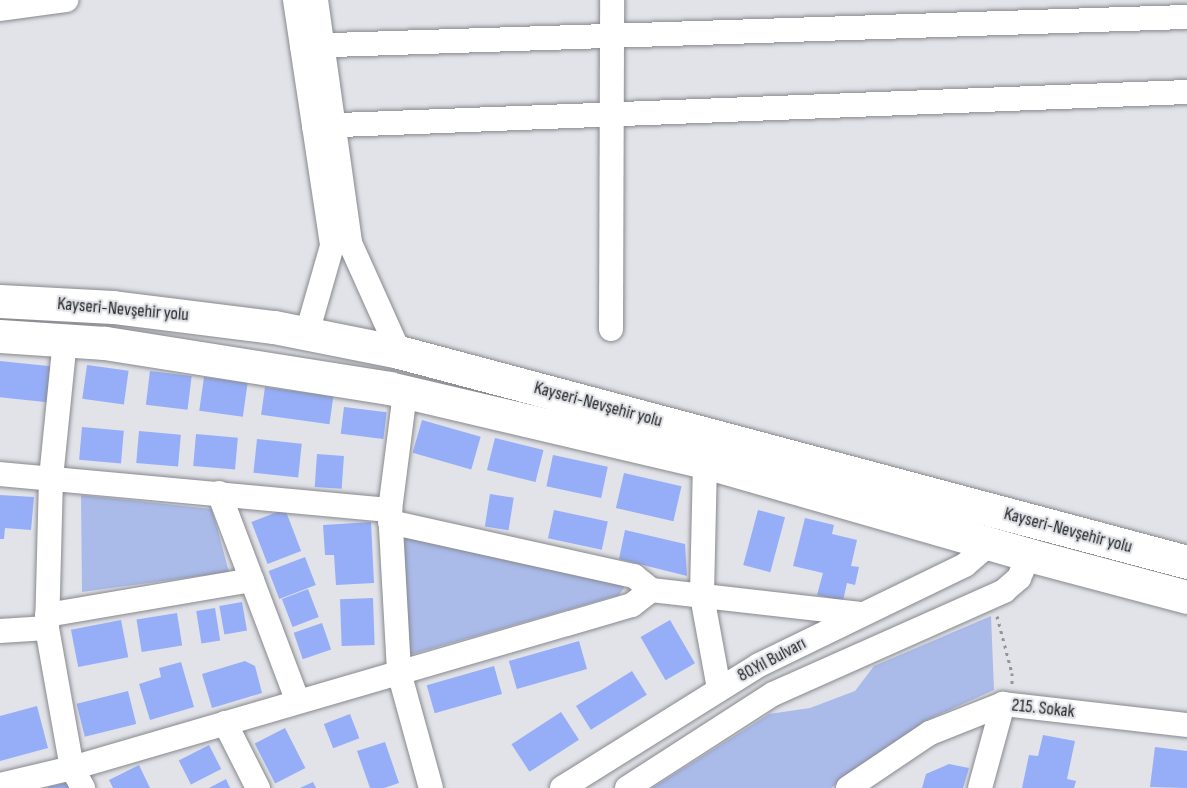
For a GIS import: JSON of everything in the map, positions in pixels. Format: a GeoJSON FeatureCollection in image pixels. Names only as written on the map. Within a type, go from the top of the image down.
{"type":"FeatureCollection","features":[{"type":"Feature","properties":{"kind":"highway","name":"Kayseri-Nevşehir yolu"},"geometry":{"type":"LineString","coordinates":[[0,301],[112,307],[307,333],[399,352],[1187,562]]}},
{"type":"Feature","properties":{"kind":"highway","name":"Kayseri-Nevşehir yolu"},"geometry":{"type":"LineString","coordinates":[[0,336],[117,345],[405,393],[705,462],[1029,555],[1187,597]]}},
{"type":"Feature","properties":{"kind":"highway"},"geometry":{"type":"LineString","coordinates":[[986,542],[995,511]]}},
{"type":"Feature","properties":{"kind":"highway"},"geometry":{"type":"LineString","coordinates":[[1029,555],[1039,524]]}},
{"type":"Feature","properties":{"kind":"street"},"geometry":{"type":"LineString","coordinates":[[0,9],[66,0]]}},
{"type":"Feature","properties":{"kind":"street"},"geometry":{"type":"LineString","coordinates":[[295,0],[312,46],[324,124],[350,243],[399,352]]}},
{"type":"Feature","properties":{"kind":"street"},"geometry":{"type":"LineString","coordinates":[[312,46],[316,0]]}},
{"type":"Feature","properties":{"kind":"street"},"geometry":{"type":"LineString","coordinates":[[611,329],[612,0]]}},
{"type":"Feature","properties":{"kind":"street"},"geometry":{"type":"LineString","coordinates":[[312,46],[1187,17]]}},
{"type":"Feature","properties":{"kind":"street"},"geometry":{"type":"LineString","coordinates":[[324,124],[1187,92]]}},
{"type":"Feature","properties":{"kind":"street"},"geometry":{"type":"LineString","coordinates":[[307,333],[332,246],[324,124]]}},
{"type":"Feature","properties":{"kind":"street"},"geometry":{"type":"LineString","coordinates":[[65,340],[51,478],[47,621],[78,778]]}},
{"type":"Feature","properties":{"kind":"street"},"geometry":{"type":"LineString","coordinates":[[405,393],[390,516],[399,672],[431,788]]}},
{"type":"Feature","properties":{"kind":"street"},"geometry":{"type":"LineString","coordinates":[[705,462],[702,596],[719,689]]}},
{"type":"Feature","properties":{"kind":"street"},"geometry":{"type":"LineString","coordinates":[[0,474],[219,493],[390,516],[634,576],[651,590],[863,614]]}},
{"type":"Feature","properties":{"kind":"street"},"geometry":{"type":"LineString","coordinates":[[219,493],[298,702]]}},
{"type":"Feature","properties":{"kind":"street","name":"80.Yıl Bulvarı"},"geometry":{"type":"LineString","coordinates":[[578,784],[719,689],[759,665],[964,565],[981,551],[986,542]]}},
{"type":"Feature","properties":{"kind":"street","name":"80.Yıl Bulvarı"},"geometry":{"type":"LineString","coordinates":[[627,788],[773,694],[992,597],[1019,578],[1029,555]]}},
{"type":"Feature","properties":{"kind":"street"},"geometry":{"type":"LineString","coordinates":[[0,631],[252,580]]}},
{"type":"Feature","properties":{"kind":"street"},"geometry":{"type":"LineString","coordinates":[[0,785],[78,778],[225,723],[632,605],[651,590]]}},
{"type":"Feature","properties":{"kind":"street"},"geometry":{"type":"LineString","coordinates":[[980,788],[1003,704]]}},
{"type":"Feature","properties":{"kind":"street","name":"215. Sokak"},"geometry":{"type":"LineString","coordinates":[[848,788],[930,733],[1003,704],[1187,725]]}},
{"type":"Feature","properties":{"kind":"street"},"geometry":{"type":"LineString","coordinates":[[225,723],[258,788]]}},
{"type":"Feature","properties":{"kind":"path"},"geometry":{"type":"LineString","coordinates":[[992,597],[1012,673],[1011,690],[1003,704]]}},
{"type":"Feature","properties":{"kind":"shaded area"},"geometry":{"type":"Polygon","coordinates":[[[81,495],[212,509],[229,572],[82,592],[81,495]]]}},
{"type":"Feature","properties":{"kind":"shaded area"},"geometry":{"type":"Polygon","coordinates":[[[404,536],[621,583],[624,588],[619,595],[409,655],[404,536]]]}},
{"type":"Feature","properties":{"kind":"shaded area"},"geometry":{"type":"Polygon","coordinates":[[[991,616],[994,690],[927,720],[831,788],[652,788],[769,714],[810,708],[855,691],[874,666],[991,616]]]}},
{"type":"Feature","properties":{"kind":"building"},"geometry":{"type":"Polygon","coordinates":[[[0,361],[56,367],[52,403],[0,397],[0,361]]]}},
{"type":"Feature","properties":{"kind":"building"},"geometry":{"type":"Polygon","coordinates":[[[87,365],[129,371],[124,405],[82,399],[87,365]]]}},
{"type":"Feature","properties":{"kind":"building"},"geometry":{"type":"Polygon","coordinates":[[[150,371],[192,376],[188,410],[146,405],[150,371]]]}},
{"type":"Feature","properties":{"kind":"building"},"geometry":{"type":"Polygon","coordinates":[[[204,377],[248,383],[243,417],[199,411],[204,377]]]}},
{"type":"Feature","properties":{"kind":"building"},"geometry":{"type":"Polygon","coordinates":[[[265,387],[333,397],[329,424],[261,415],[265,387]]]}},
{"type":"Feature","properties":{"kind":"building"},"geometry":{"type":"Polygon","coordinates":[[[344,407],[387,412],[383,439],[341,434],[344,407]]]}},
{"type":"Feature","properties":{"kind":"building"},"geometry":{"type":"Polygon","coordinates":[[[422,420],[481,437],[471,469],[413,453],[422,420]]]}},
{"type":"Feature","properties":{"kind":"building"},"geometry":{"type":"Polygon","coordinates":[[[82,427],[124,431],[121,464],[79,460],[82,427]]]}},
{"type":"Feature","properties":{"kind":"building"},"geometry":{"type":"Polygon","coordinates":[[[139,431],[181,435],[178,467],[136,463],[139,431]]]}},
{"type":"Feature","properties":{"kind":"building"},"geometry":{"type":"Polygon","coordinates":[[[196,434],[238,438],[235,470],[193,466],[196,434]]]}},
{"type":"Feature","properties":{"kind":"building"},"geometry":{"type":"Polygon","coordinates":[[[495,438],[544,450],[536,482],[487,470],[495,438]]]}},
{"type":"Feature","properties":{"kind":"building"},"geometry":{"type":"Polygon","coordinates":[[[257,439],[302,444],[298,478],[253,473],[257,439]]]}},
{"type":"Feature","properties":{"kind":"building"},"geometry":{"type":"Polygon","coordinates":[[[317,454],[344,456],[342,489],[315,487],[317,454]]]}},
{"type":"Feature","properties":{"kind":"building"},"geometry":{"type":"Polygon","coordinates":[[[553,455],[608,467],[601,498],[546,486],[553,455]]]}},
{"type":"Feature","properties":{"kind":"building"},"geometry":{"type":"Polygon","coordinates":[[[624,473],[681,486],[673,521],[616,508],[624,473]]]}},
{"type":"Feature","properties":{"kind":"building"},"geometry":{"type":"Polygon","coordinates":[[[490,494],[514,498],[509,530],[485,527],[490,494]]]}},
{"type":"Feature","properties":{"kind":"building"},"geometry":{"type":"Polygon","coordinates":[[[0,495],[34,497],[31,530],[5,528],[4,539],[0,539],[0,495]]]}},
{"type":"Feature","properties":{"kind":"building"},"geometry":{"type":"Polygon","coordinates":[[[285,509],[301,551],[268,564],[251,522],[285,509]]]}},
{"type":"Feature","properties":{"kind":"building"},"geometry":{"type":"Polygon","coordinates":[[[554,510],[608,521],[602,550],[548,538],[554,510]]]}},
{"type":"Feature","properties":{"kind":"building"},"geometry":{"type":"Polygon","coordinates":[[[758,510],[785,517],[770,572],[743,565],[758,510]]]}},
{"type":"Feature","properties":{"kind":"building"},"geometry":{"type":"Polygon","coordinates":[[[805,518],[834,525],[832,534],[857,540],[851,566],[859,567],[855,585],[847,583],[843,601],[817,595],[823,573],[793,566],[805,518]]]}},
{"type":"Feature","properties":{"kind":"building"},"geometry":{"type":"Polygon","coordinates":[[[371,522],[374,583],[336,585],[334,555],[325,555],[323,525],[371,522]]]}},
{"type":"Feature","properties":{"kind":"building"},"geometry":{"type":"Polygon","coordinates":[[[625,530],[685,544],[687,576],[619,559],[625,530]]]}},
{"type":"Feature","properties":{"kind":"building"},"geometry":{"type":"Polygon","coordinates":[[[305,557],[316,585],[279,599],[269,571],[305,557]]]}},
{"type":"Feature","properties":{"kind":"building"},"geometry":{"type":"Polygon","coordinates":[[[308,589],[319,617],[293,627],[282,599],[308,589]]]}},
{"type":"Feature","properties":{"kind":"building"},"geometry":{"type":"Polygon","coordinates":[[[373,598],[375,645],[342,646],[340,599],[373,598]]]}},
{"type":"Feature","properties":{"kind":"building"},"geometry":{"type":"Polygon","coordinates":[[[242,602],[247,631],[224,635],[219,606],[242,602]]]}},
{"type":"Feature","properties":{"kind":"building"},"geometry":{"type":"Polygon","coordinates":[[[215,608],[220,641],[201,644],[196,611],[215,608]]]}},
{"type":"Feature","properties":{"kind":"building"},"geometry":{"type":"Polygon","coordinates":[[[177,613],[182,646],[142,652],[137,619],[177,613]]]}},
{"type":"Feature","properties":{"kind":"building"},"geometry":{"type":"Polygon","coordinates":[[[121,620],[128,657],[78,667],[71,630],[121,620]]]}},
{"type":"Feature","properties":{"kind":"building"},"geometry":{"type":"Polygon","coordinates":[[[670,620],[695,663],[666,680],[641,637],[670,620]]]}},
{"type":"Feature","properties":{"kind":"building"},"geometry":{"type":"Polygon","coordinates":[[[322,623],[331,649],[303,659],[294,633],[322,623]]]}},
{"type":"Feature","properties":{"kind":"building"},"geometry":{"type":"Polygon","coordinates":[[[579,641],[587,669],[517,689],[509,661],[579,641]]]}},
{"type":"Feature","properties":{"kind":"building"},"geometry":{"type":"Polygon","coordinates":[[[245,661],[255,666],[262,693],[212,708],[202,674],[245,661]]]}},
{"type":"Feature","properties":{"kind":"building"},"geometry":{"type":"Polygon","coordinates":[[[181,662],[194,707],[150,720],[139,684],[161,677],[159,668],[181,662]]]}},
{"type":"Feature","properties":{"kind":"building"},"geometry":{"type":"Polygon","coordinates":[[[494,666],[502,694],[435,713],[427,685],[494,666]]]}},
{"type":"Feature","properties":{"kind":"building"},"geometry":{"type":"Polygon","coordinates":[[[632,671],[647,695],[591,730],[576,706],[632,671]]]}},
{"type":"Feature","properties":{"kind":"building"},"geometry":{"type":"Polygon","coordinates":[[[128,691],[136,724],[85,737],[77,704],[128,691]]]}},
{"type":"Feature","properties":{"kind":"building"},"geometry":{"type":"Polygon","coordinates":[[[37,706],[48,748],[0,761],[0,716],[37,706]]]}},
{"type":"Feature","properties":{"kind":"building"},"geometry":{"type":"Polygon","coordinates":[[[561,712],[579,740],[529,772],[512,744],[561,712]]]}},
{"type":"Feature","properties":{"kind":"building"},"geometry":{"type":"Polygon","coordinates":[[[350,714],[359,738],[333,748],[324,724],[350,714]]]}},
{"type":"Feature","properties":{"kind":"building"},"geometry":{"type":"Polygon","coordinates":[[[285,728],[305,768],[275,784],[255,743],[285,728]]]}},
{"type":"Feature","properties":{"kind":"building"},"geometry":{"type":"Polygon","coordinates":[[[1043,735],[1075,741],[1067,779],[1076,781],[1074,788],[1022,788],[1029,755],[1038,756],[1043,735]]]}},
{"type":"Feature","properties":{"kind":"building"},"geometry":{"type":"Polygon","coordinates":[[[385,742],[399,783],[384,788],[370,788],[357,751],[385,742]]]}},
{"type":"Feature","properties":{"kind":"building"},"geometry":{"type":"Polygon","coordinates":[[[209,745],[221,769],[191,784],[179,760],[209,745]]]}},
{"type":"Feature","properties":{"kind":"building"},"geometry":{"type":"Polygon","coordinates":[[[1155,747],[1187,751],[1187,788],[1150,787],[1155,747]]]}},
{"type":"Feature","properties":{"kind":"building"},"geometry":{"type":"Polygon","coordinates":[[[949,764],[969,768],[963,788],[922,788],[926,774],[949,764]]]}},
{"type":"Feature","properties":{"kind":"building"},"geometry":{"type":"Polygon","coordinates":[[[139,765],[150,788],[113,788],[109,780],[139,765]]]}},
{"type":"Feature","properties":{"kind":"building"},"geometry":{"type":"Polygon","coordinates":[[[226,779],[230,788],[209,788],[226,779]]]}},
{"type":"Feature","properties":{"kind":"building"},"geometry":{"type":"Polygon","coordinates":[[[68,782],[69,788],[48,788],[48,787],[68,782]]]}},
{"type":"Feature","properties":{"kind":"building"},"geometry":{"type":"Polygon","coordinates":[[[313,782],[316,788],[300,788],[313,782]]]}}]}
